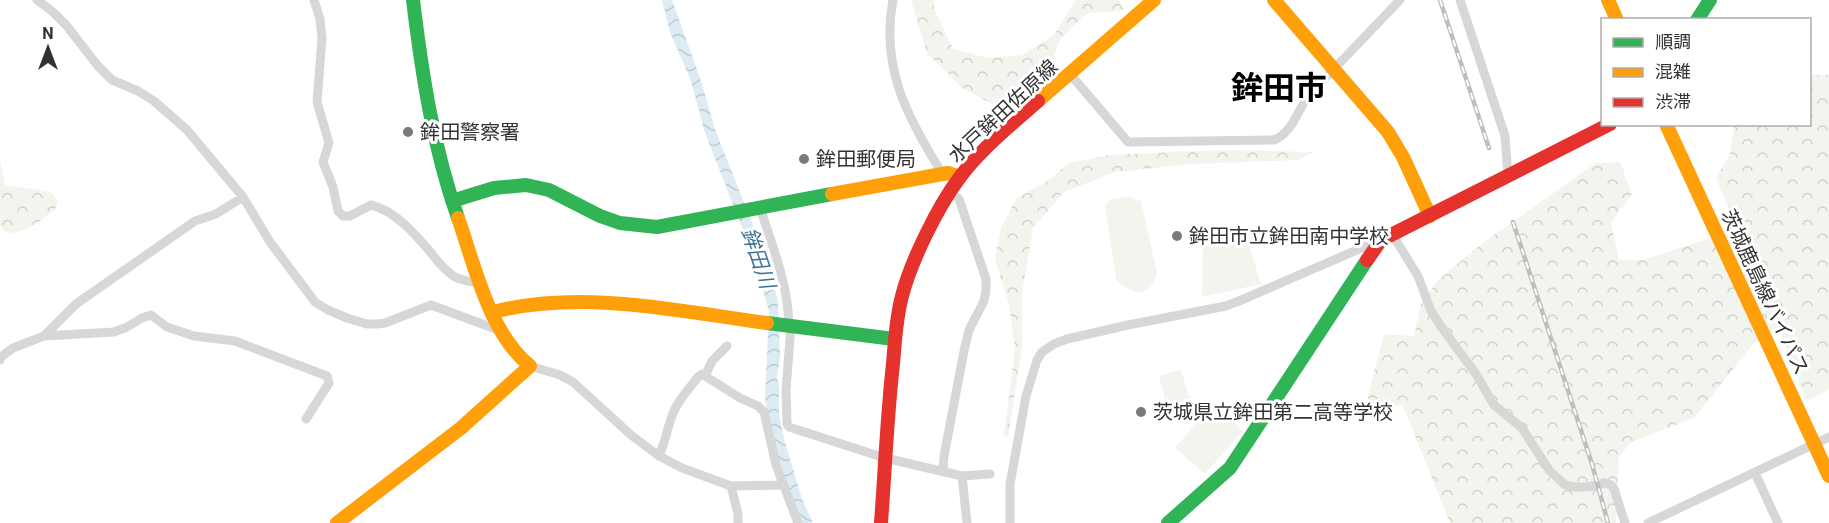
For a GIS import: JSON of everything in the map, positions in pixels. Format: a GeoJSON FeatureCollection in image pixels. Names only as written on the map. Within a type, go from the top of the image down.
{"type":"FeatureCollection","features":[{"type":"Feature","properties":{"kind":"street"},"geometry":{"type":"LineString","coordinates":[[37,0],[66,25],[112,80],[154,101],[187,130],[243,197],[270,242],[315,302],[347,318],[368,324],[385,323],[431,306],[501,331]]}},
{"type":"Feature","properties":{"kind":"street"},"geometry":{"type":"LineString","coordinates":[[314,0],[322,38],[317,102],[329,143],[323,162],[333,187],[338,211],[343,216],[350,216],[371,205],[383,208],[420,240],[453,276],[466,281],[482,283]]}},
{"type":"Feature","properties":{"kind":"street"},"geometry":{"type":"LineString","coordinates":[[413,0],[430,119],[440,163],[493,312],[501,331],[520,360],[573,382],[631,435],[659,456],[731,486],[783,485]]}},
{"type":"Feature","properties":{"kind":"street"},"geometry":{"type":"LineString","coordinates":[[893,0],[890,32],[892,64],[903,103],[923,143],[942,173]]}},
{"type":"Feature","properties":{"kind":"street","name":"水戸鉾田佐原線"},"geometry":{"type":"LineString","coordinates":[[881,523],[894,339],[903,295],[926,235],[950,191],[973,162],[1008,127],[1154,0]]}},
{"type":"Feature","properties":{"kind":"street"},"geometry":{"type":"LineString","coordinates":[[1274,0],[1388,132],[1403,157],[1430,216]]}},
{"type":"Feature","properties":{"kind":"street"},"geometry":{"type":"LineString","coordinates":[[1070,74],[1128,142],[1274,140],[1283,136],[1292,125],[1309,95],[1400,0]]}},
{"type":"Feature","properties":{"kind":"street"},"geometry":{"type":"LineString","coordinates":[[1460,0],[1505,136],[1508,177]]}},
{"type":"Feature","properties":{"kind":"street"},"geometry":{"type":"LineString","coordinates":[[1608,0],[1616,18]]}},
{"type":"Feature","properties":{"kind":"street"},"geometry":{"type":"LineString","coordinates":[[1698,18],[1710,0]]}},
{"type":"Feature","properties":{"kind":"street"},"geometry":{"type":"LineString","coordinates":[[1010,523],[1010,484],[1026,396],[1037,360],[1047,348],[1067,339],[1239,302],[1430,216],[1606,126]]}},
{"type":"Feature","properties":{"kind":"street","name":"茨城鹿島線バイパス"},"geometry":{"type":"LineString","coordinates":[[1667,126],[1829,476]]}},
{"type":"Feature","properties":{"kind":"street"},"geometry":{"type":"LineString","coordinates":[[452,201],[505,186],[536,186],[549,190],[610,221],[638,227],[657,227],[942,173],[960,177]]}},
{"type":"Feature","properties":{"kind":"street"},"geometry":{"type":"LineString","coordinates":[[943,472],[964,351],[969,330],[984,301],[986,279],[959,199],[950,191]]}},
{"type":"Feature","properties":{"kind":"street"},"geometry":{"type":"LineString","coordinates":[[44,336],[76,304],[195,221],[216,214],[243,197]]}},
{"type":"Feature","properties":{"kind":"street"},"geometry":{"type":"LineString","coordinates":[[759,209],[783,281],[788,304],[786,424],[796,431],[885,458],[962,476],[990,474]]}},
{"type":"Feature","properties":{"kind":"street"},"geometry":{"type":"LineString","coordinates":[[1168,523],[1230,468],[1344,293],[1386,237]]}},
{"type":"Feature","properties":{"kind":"street"},"geometry":{"type":"LineString","coordinates":[[1386,237],[1418,276],[1431,311],[1476,374],[1494,405],[1522,428],[1549,470],[1565,485],[1575,487],[1605,483],[1611,485],[1625,523]]}},
{"type":"Feature","properties":{"kind":"street"},"geometry":{"type":"LineString","coordinates":[[493,312],[535,303],[582,301],[628,304],[894,339]]}},
{"type":"Feature","properties":{"kind":"street"},"geometry":{"type":"LineString","coordinates":[[0,360],[13,348],[44,336],[114,332],[151,315],[167,327],[194,336],[235,341],[327,376],[329,383],[306,419]]}},
{"type":"Feature","properties":{"kind":"street"},"geometry":{"type":"LineString","coordinates":[[705,376],[712,361],[728,346]]}},
{"type":"Feature","properties":{"kind":"street"},"geometry":{"type":"LineString","coordinates":[[337,523],[438,446],[530,366]]}},
{"type":"Feature","properties":{"kind":"street"},"geometry":{"type":"LineString","coordinates":[[659,456],[666,441],[672,416],[679,403],[702,374],[740,398],[758,406],[764,412],[783,485],[798,523]]}},
{"type":"Feature","properties":{"kind":"street"},"geometry":{"type":"LineString","coordinates":[[768,427],[786,424]]}},
{"type":"Feature","properties":{"kind":"street"},"geometry":{"type":"LineString","coordinates":[[1648,523],[1829,437]]}},
{"type":"Feature","properties":{"kind":"street"},"geometry":{"type":"LineString","coordinates":[[1755,473],[1778,523]]}},
{"type":"Feature","properties":{"kind":"street"},"geometry":{"type":"LineString","coordinates":[[962,476],[967,523]]}},
{"type":"Feature","properties":{"kind":"street"},"geometry":{"type":"LineString","coordinates":[[731,486],[738,523]]}},
{"type":"Feature","properties":{"kind":"green space"},"geometry":{"type":"Polygon","coordinates":[[[911,0],[934,0],[934,9],[953,49],[988,58],[1022,55],[1054,35],[1076,0],[1119,0],[1124,11],[1087,13],[1061,38],[1052,71],[1005,111],[962,88],[927,53],[911,0]]]}},
{"type":"Feature","properties":{"kind":"green space"},"geometry":{"type":"Polygon","coordinates":[[[1811,75],[1829,75],[1829,389],[1806,402],[1780,330],[1754,343],[1694,418],[1631,442],[1619,457],[1616,523],[1450,523],[1402,404],[1371,416],[1368,396],[1384,334],[1414,336],[1421,304],[1438,280],[1484,242],[1596,163],[1620,162],[1632,194],[1611,223],[1619,260],[1643,260],[1737,229],[1716,178],[1730,155],[1734,126],[1811,126],[1811,75]]]}},
{"type":"Feature","properties":{"kind":"green space"},"geometry":{"type":"Polygon","coordinates":[[[1221,150],[1312,152],[1300,160],[1191,164],[1115,172],[1064,192],[1033,228],[1022,292],[1022,348],[1008,437],[1004,436],[1015,349],[1009,304],[995,259],[1001,228],[1016,199],[1050,179],[1069,163],[1109,155],[1221,150]]]}},
{"type":"Feature","properties":{"kind":"green space"},"geometry":{"type":"Polygon","coordinates":[[[0,159],[5,185],[51,192],[58,201],[55,210],[39,222],[14,233],[6,232],[0,226],[0,159]]]}},
{"type":"Feature","properties":{"kind":"green space"},"geometry":{"type":"Polygon","coordinates":[[[1129,197],[1141,201],[1157,274],[1150,287],[1140,292],[1128,289],[1116,280],[1105,205],[1112,199],[1129,197]]]}},
{"type":"Feature","properties":{"kind":"green space"},"geometry":{"type":"Polygon","coordinates":[[[1248,242],[1261,284],[1202,297],[1203,245],[1248,242]]]}},
{"type":"Feature","properties":{"kind":"green space"},"geometry":{"type":"Polygon","coordinates":[[[1181,370],[1194,413],[1171,420],[1159,376],[1181,370]]]}},
{"type":"Feature","properties":{"kind":"green space"},"geometry":{"type":"Polygon","coordinates":[[[1213,404],[1243,431],[1205,474],[1175,448],[1213,404]]]}},
{"type":"Feature","properties":{"kind":"water","name":"鉾田川"},"geometry":{"type":"Polygon","coordinates":[[[662,0],[672,0],[700,78],[716,132],[762,248],[778,301],[779,415],[802,499],[813,523],[801,523],[776,459],[765,400],[769,311],[751,250],[705,133],[691,81],[670,32],[662,0]]]}},
{"type":"Feature","properties":{"kind":"railway"},"geometry":{"type":"LineString","coordinates":[[1440,0],[1489,148]]}},
{"type":"Feature","properties":{"kind":"railway"},"geometry":{"type":"LineString","coordinates":[[1513,222],[1592,464],[1608,523]]}},
{"type":"Feature","properties":{"kind":"traffic: fast"},"geometry":{"type":"LineString","coordinates":[[413,0],[420,55],[435,137],[458,218]]}},
{"type":"Feature","properties":{"kind":"traffic: fast"},"geometry":{"type":"LineString","coordinates":[[1698,18],[1710,0]]}},
{"type":"Feature","properties":{"kind":"traffic: fast"},"geometry":{"type":"LineString","coordinates":[[452,201],[494,188],[526,185],[549,190],[600,216],[620,223],[657,227],[832,194]]}},
{"type":"Feature","properties":{"kind":"traffic: fast"},"geometry":{"type":"LineString","coordinates":[[1168,523],[1230,468],[1367,260]]}},
{"type":"Feature","properties":{"kind":"traffic: fast"},"geometry":{"type":"LineString","coordinates":[[767,323],[894,339]]}},
{"type":"Feature","properties":{"kind":"traffic: slow"},"geometry":{"type":"LineString","coordinates":[[1038,101],[1154,0]]}},
{"type":"Feature","properties":{"kind":"traffic: slow"},"geometry":{"type":"LineString","coordinates":[[1274,0],[1388,132],[1403,157],[1430,216]]}},
{"type":"Feature","properties":{"kind":"traffic: slow"},"geometry":{"type":"LineString","coordinates":[[1608,0],[1616,18]]}},
{"type":"Feature","properties":{"kind":"traffic: slow"},"geometry":{"type":"LineString","coordinates":[[1667,126],[1829,476]]}},
{"type":"Feature","properties":{"kind":"traffic: slow"},"geometry":{"type":"LineString","coordinates":[[832,194],[948,173],[960,177]]}},
{"type":"Feature","properties":{"kind":"traffic: slow"},"geometry":{"type":"LineString","coordinates":[[337,523],[461,428],[530,366],[504,336],[494,317],[477,277],[458,218]]}},
{"type":"Feature","properties":{"kind":"traffic: slow"},"geometry":{"type":"LineString","coordinates":[[493,312],[527,305],[596,302],[664,308],[767,323]]}},
{"type":"Feature","properties":{"kind":"traffic: jam"},"geometry":{"type":"LineString","coordinates":[[881,523],[896,330],[906,282],[934,218],[960,177],[987,147],[1038,101]]}},
{"type":"Feature","properties":{"kind":"traffic: jam"},"geometry":{"type":"LineString","coordinates":[[1367,260],[1381,240],[1606,126]]}},
{"type":"Feature","properties":{"kind":"place","name":"鉾田警察署"},"geometry":{"type":"Point","coordinates":[408,132]}},
{"type":"Feature","properties":{"kind":"place","name":"鉾田郵便局"},"geometry":{"type":"Point","coordinates":[804,159]}},
{"type":"Feature","properties":{"kind":"place","name":"鉾田市立鉾田南中学校"},"geometry":{"type":"Point","coordinates":[1177,236]}},
{"type":"Feature","properties":{"kind":"place","name":"茨城県立鉾田第二高等学校"},"geometry":{"type":"Point","coordinates":[1141,412]}},
{"type":"Feature","properties":{"kind":"district","name":"鉾田市"},"geometry":{"type":"Point","coordinates":[1279,88]}}]}
